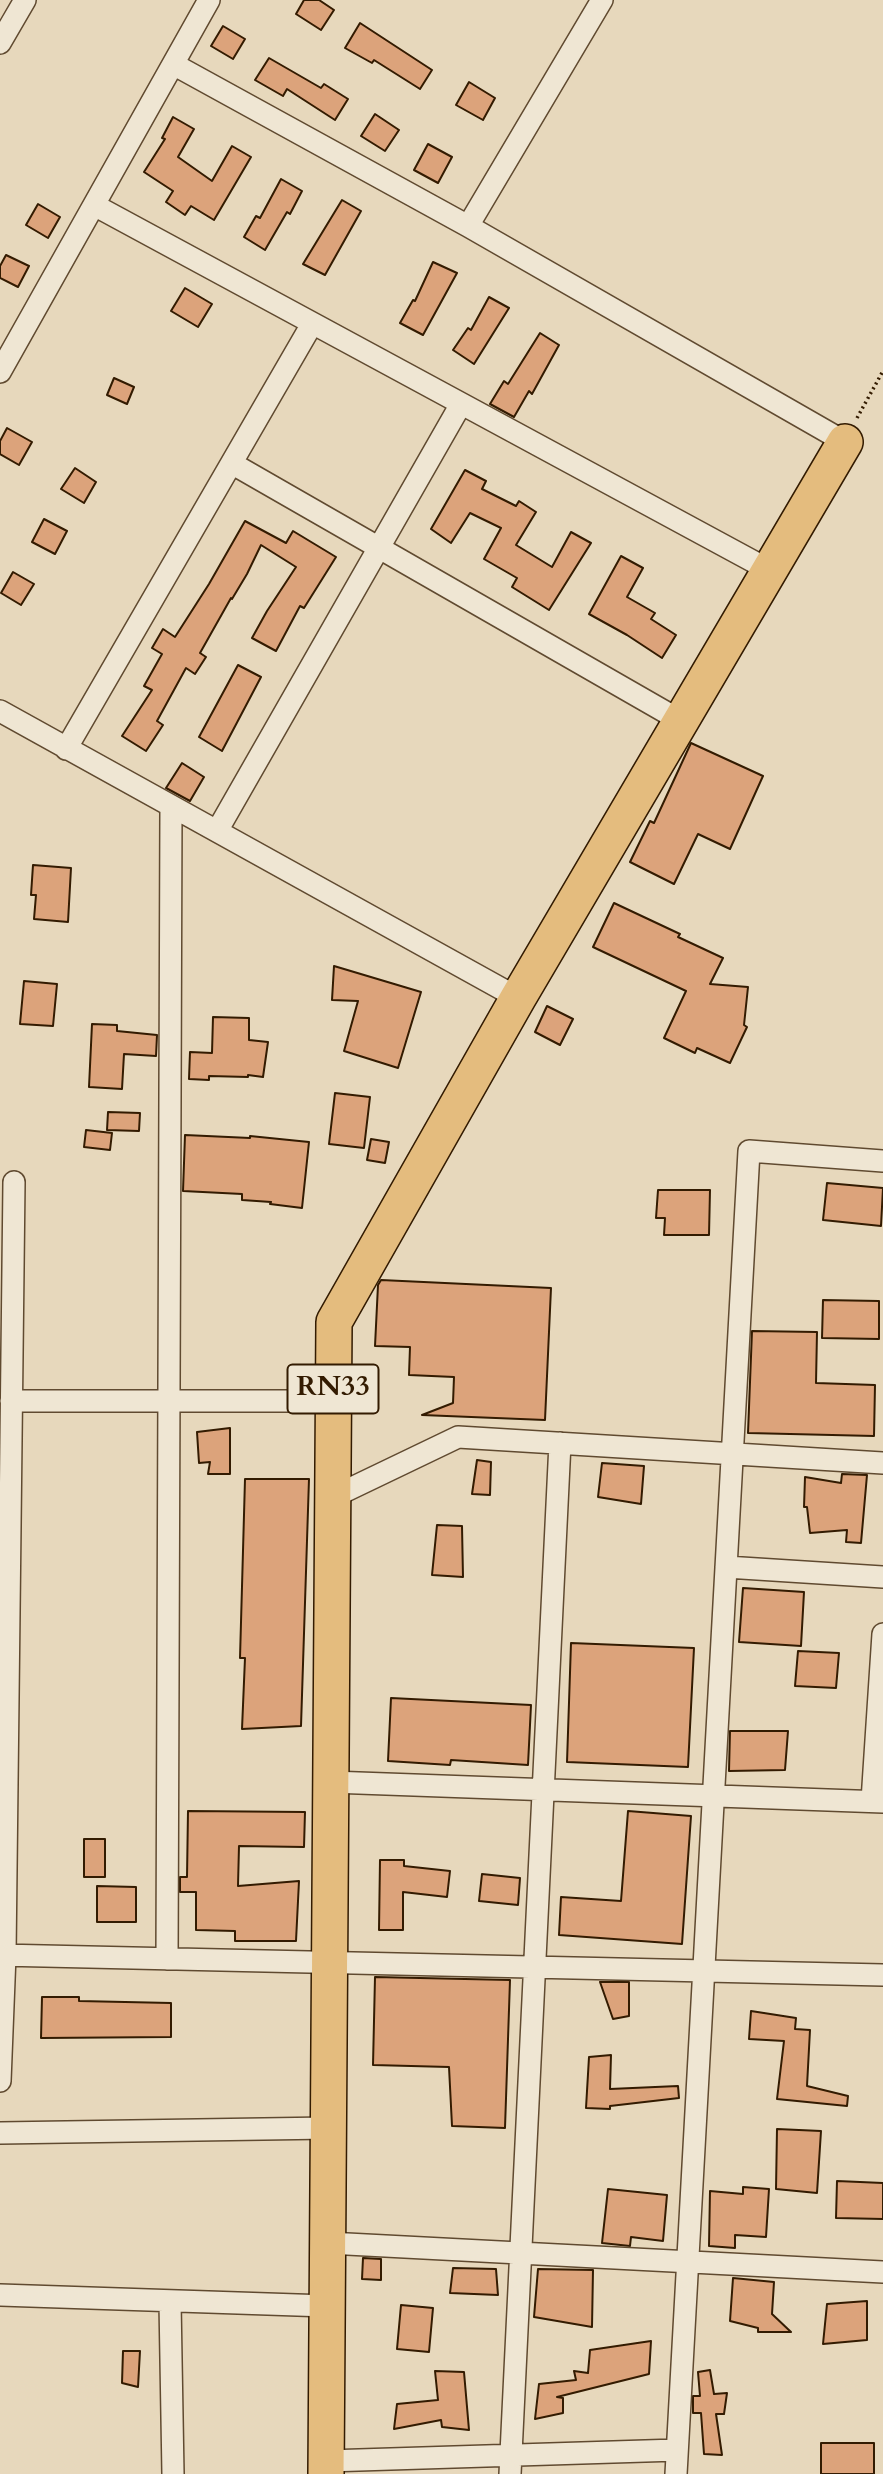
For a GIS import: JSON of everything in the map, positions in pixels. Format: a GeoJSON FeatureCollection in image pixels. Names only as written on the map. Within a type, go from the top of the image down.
{"type":"FeatureCollection","features":[{"type":"Feature","properties":{"kind":"main road","name":"RN33"},"geometry":{"type":"LineString","coordinates":[[326,2467],[334,1322],[518,998],[845,442]]}},
{"type":"Feature","properties":{"kind":"street"},"geometry":{"type":"LineString","coordinates":[[0,43],[25,0]]}},
{"type":"Feature","properties":{"kind":"street"},"geometry":{"type":"LineString","coordinates":[[0,372],[209,0]]}},
{"type":"Feature","properties":{"kind":"street"},"geometry":{"type":"LineString","coordinates":[[468,226],[602,0]]}},
{"type":"Feature","properties":{"kind":"street"},"geometry":{"type":"LineString","coordinates":[[173,64],[468,226],[845,442]]}},
{"type":"Feature","properties":{"kind":"street"},"geometry":{"type":"LineString","coordinates":[[94,205],[769,570]]}},
{"type":"Feature","properties":{"kind":"street"},"geometry":{"type":"LineString","coordinates":[[66,748],[312,324]]}},
{"type":"Feature","properties":{"kind":"street"},"geometry":{"type":"LineString","coordinates":[[217,831],[461,404]]}},
{"type":"Feature","properties":{"kind":"street"},"geometry":{"type":"LineString","coordinates":[[233,464],[681,721]]}},
{"type":"Feature","properties":{"kind":"street"},"geometry":{"type":"LineString","coordinates":[[0,711],[518,998]]}},
{"type":"Feature","properties":{"kind":"street"},"geometry":{"type":"LineString","coordinates":[[167,1959],[171,807]]}},
{"type":"Feature","properties":{"kind":"street"},"geometry":{"type":"LineString","coordinates":[[676,2474],[749,1151],[883,1161]]}},
{"type":"Feature","properties":{"kind":"street"},"geometry":{"type":"LineString","coordinates":[[0,2081],[4,1629],[14,1182]]}},
{"type":"Feature","properties":{"kind":"street"},"geometry":{"type":"LineString","coordinates":[[11,1401],[333,1401]]}},
{"type":"Feature","properties":{"kind":"street"},"geometry":{"type":"LineString","coordinates":[[332,1497],[458,1437],[883,1463]]}},
{"type":"Feature","properties":{"kind":"street"},"geometry":{"type":"LineString","coordinates":[[511,2464],[559,1443]]}},
{"type":"Feature","properties":{"kind":"street"},"geometry":{"type":"LineString","coordinates":[[726,1567],[883,1577]]}},
{"type":"Feature","properties":{"kind":"street"},"geometry":{"type":"LineString","coordinates":[[331,1782],[877,1802],[883,1634]]}},
{"type":"Feature","properties":{"kind":"street"},"geometry":{"type":"LineString","coordinates":[[3,1955],[883,1975]]}},
{"type":"Feature","properties":{"kind":"street"},"geometry":{"type":"LineString","coordinates":[[0,2133],[329,2128]]}},
{"type":"Feature","properties":{"kind":"street"},"geometry":{"type":"LineString","coordinates":[[328,2243],[883,2272]]}},
{"type":"Feature","properties":{"kind":"street"},"geometry":{"type":"LineString","coordinates":[[0,2295],[327,2306]]}},
{"type":"Feature","properties":{"kind":"street"},"geometry":{"type":"LineString","coordinates":[[170,2302],[173,2474]]}},
{"type":"Feature","properties":{"kind":"street"},"geometry":{"type":"LineString","coordinates":[[326,2467],[511,2464],[677,2450]]}},
{"type":"Feature","properties":{"kind":"path"},"geometry":{"type":"LineString","coordinates":[[845,442],[883,371]]}},
{"type":"Feature","properties":{"kind":"building"},"geometry":{"type":"Polygon","coordinates":[[[304,0],[319,0],[334,10],[321,30],[296,14],[304,0]]]}},
{"type":"Feature","properties":{"kind":"building"},"geometry":{"type":"Polygon","coordinates":[[[360,23],[432,70],[420,89],[374,60],[372,63],[345,48],[360,23]]]}},
{"type":"Feature","properties":{"kind":"building"},"geometry":{"type":"Polygon","coordinates":[[[223,26],[245,39],[233,59],[211,46],[223,26]]]}},
{"type":"Feature","properties":{"kind":"building"},"geometry":{"type":"Polygon","coordinates":[[[269,58],[321,88],[324,84],[348,99],[335,120],[287,89],[283,96],[255,80],[269,58]]]}},
{"type":"Feature","properties":{"kind":"building"},"geometry":{"type":"Polygon","coordinates":[[[469,82],[495,98],[483,120],[456,105],[469,82]]]}},
{"type":"Feature","properties":{"kind":"building"},"geometry":{"type":"Polygon","coordinates":[[[375,114],[399,130],[385,151],[361,136],[375,114]]]}},
{"type":"Feature","properties":{"kind":"building"},"geometry":{"type":"Polygon","coordinates":[[[173,117],[194,129],[178,157],[212,181],[232,146],[251,157],[214,220],[191,206],[185,215],[166,202],[173,191],[144,172],[165,139],[162,138],[173,117]]]}},
{"type":"Feature","properties":{"kind":"building"},"geometry":{"type":"Polygon","coordinates":[[[428,144],[452,157],[438,183],[414,170],[428,144]]]}},
{"type":"Feature","properties":{"kind":"building"},"geometry":{"type":"Polygon","coordinates":[[[281,179],[302,191],[265,250],[244,237],[256,216],[260,218],[281,179]]]}},
{"type":"Feature","properties":{"kind":"building"},"geometry":{"type":"Polygon","coordinates":[[[342,200],[361,211],[325,275],[303,264],[342,200]]]}},
{"type":"Feature","properties":{"kind":"building"},"geometry":{"type":"Polygon","coordinates":[[[38,204],[60,217],[48,238],[26,225],[38,204]]]}},
{"type":"Feature","properties":{"kind":"building"},"geometry":{"type":"Polygon","coordinates":[[[6,255],[29,266],[18,287],[0,278],[0,266],[6,255]]]}},
{"type":"Feature","properties":{"kind":"building"},"geometry":{"type":"Polygon","coordinates":[[[433,262],[457,273],[423,335],[400,323],[413,300],[415,301],[433,262]]]}},
{"type":"Feature","properties":{"kind":"building"},"geometry":{"type":"Polygon","coordinates":[[[185,288],[212,304],[198,327],[171,311],[185,288]]]}},
{"type":"Feature","properties":{"kind":"building"},"geometry":{"type":"Polygon","coordinates":[[[489,297],[509,308],[474,364],[453,350],[468,328],[471,330],[489,297]]]}},
{"type":"Feature","properties":{"kind":"building"},"geometry":{"type":"Polygon","coordinates":[[[540,333],[559,345],[532,394],[529,391],[514,417],[490,404],[504,381],[508,384],[540,333]]]}},
{"type":"Feature","properties":{"kind":"building"},"geometry":{"type":"Polygon","coordinates":[[[114,378],[134,387],[127,404],[107,395],[114,378]]]}},
{"type":"Feature","properties":{"kind":"building"},"geometry":{"type":"Polygon","coordinates":[[[7,428],[32,442],[19,465],[0,454],[0,441],[7,428]]]}},
{"type":"Feature","properties":{"kind":"building"},"geometry":{"type":"Polygon","coordinates":[[[75,468],[96,482],[84,503],[61,489],[75,468]]]}},
{"type":"Feature","properties":{"kind":"building"},"geometry":{"type":"Polygon","coordinates":[[[465,470],[486,481],[482,489],[516,506],[519,501],[536,512],[516,545],[552,567],[571,532],[591,543],[549,610],[512,587],[517,578],[484,559],[501,528],[470,513],[451,543],[431,529],[465,470]]]}},
{"type":"Feature","properties":{"kind":"building"},"geometry":{"type":"Polygon","coordinates":[[[44,519],[67,531],[55,554],[32,542],[44,519]]]}},
{"type":"Feature","properties":{"kind":"building"},"geometry":{"type":"Polygon","coordinates":[[[245,521],[286,543],[293,531],[336,557],[304,608],[300,606],[276,651],[252,638],[296,567],[261,545],[200,653],[206,657],[195,674],[186,668],[157,721],[163,725],[146,751],[122,736],[152,690],[144,686],[162,654],[152,648],[163,629],[175,637],[245,521]]]}},
{"type":"Feature","properties":{"kind":"building"},"geometry":{"type":"Polygon","coordinates":[[[621,556],[643,568],[627,597],[655,613],[651,619],[676,635],[662,658],[589,614],[621,556]]]}},
{"type":"Feature","properties":{"kind":"building"},"geometry":{"type":"Polygon","coordinates":[[[13,572],[34,584],[21,605],[1,593],[13,572]]]}},
{"type":"Feature","properties":{"kind":"building"},"geometry":{"type":"Polygon","coordinates":[[[238,665],[261,677],[222,751],[199,737],[238,665]]]}},
{"type":"Feature","properties":{"kind":"building"},"geometry":{"type":"Polygon","coordinates":[[[691,743],[763,776],[730,849],[698,834],[674,884],[630,862],[650,821],[654,823],[691,743]]]}},
{"type":"Feature","properties":{"kind":"building"},"geometry":{"type":"Polygon","coordinates":[[[182,763],[204,777],[190,801],[166,788],[182,763]]]}},
{"type":"Feature","properties":{"kind":"building"},"geometry":{"type":"Polygon","coordinates":[[[33,865],[71,868],[68,922],[34,919],[36,895],[31,895],[33,865]]]}},
{"type":"Feature","properties":{"kind":"building"},"geometry":{"type":"Polygon","coordinates":[[[614,903],[723,958],[710,984],[748,987],[744,1025],[747,1027],[730,1063],[697,1048],[695,1053],[664,1038],[686,991],[593,947],[614,903]]]}},
{"type":"Feature","properties":{"kind":"building"},"geometry":{"type":"Polygon","coordinates":[[[334,966],[421,992],[398,1068],[344,1051],[358,1001],[332,1000],[334,966]]]}},
{"type":"Feature","properties":{"kind":"building"},"geometry":{"type":"Polygon","coordinates":[[[24,981],[57,984],[53,1026],[20,1024],[24,981]]]}},
{"type":"Feature","properties":{"kind":"building"},"geometry":{"type":"Polygon","coordinates":[[[547,1006],[573,1019],[560,1045],[535,1032],[547,1006]]]}},
{"type":"Feature","properties":{"kind":"building"},"geometry":{"type":"Polygon","coordinates":[[[213,1017],[249,1018],[249,1040],[268,1042],[263,1077],[209,1076],[209,1080],[189,1079],[190,1052],[212,1053],[213,1017]]]}},
{"type":"Feature","properties":{"kind":"building"},"geometry":{"type":"Polygon","coordinates":[[[92,1024],[117,1025],[117,1031],[157,1035],[156,1056],[124,1054],[122,1089],[89,1087],[92,1024]]]}},
{"type":"Feature","properties":{"kind":"building"},"geometry":{"type":"Polygon","coordinates":[[[335,1093],[370,1097],[364,1148],[329,1144],[335,1093]]]}},
{"type":"Feature","properties":{"kind":"building"},"geometry":{"type":"Polygon","coordinates":[[[108,1112],[140,1113],[139,1131],[107,1130],[108,1112]]]}},
{"type":"Feature","properties":{"kind":"building"},"geometry":{"type":"Polygon","coordinates":[[[86,1130],[112,1133],[110,1150],[84,1147],[86,1130]]]}},
{"type":"Feature","properties":{"kind":"building"},"geometry":{"type":"Polygon","coordinates":[[[185,1135],[250,1136],[309,1142],[302,1208],[242,1200],[242,1194],[183,1191],[185,1135]]]}},
{"type":"Feature","properties":{"kind":"building"},"geometry":{"type":"Polygon","coordinates":[[[371,1139],[389,1142],[385,1163],[367,1160],[371,1139]]]}},
{"type":"Feature","properties":{"kind":"building"},"geometry":{"type":"Polygon","coordinates":[[[827,1183],[883,1188],[881,1226],[823,1220],[827,1183]]]}},
{"type":"Feature","properties":{"kind":"building"},"geometry":{"type":"Polygon","coordinates":[[[658,1190],[710,1190],[709,1235],[664,1235],[665,1218],[656,1218],[658,1190]]]}},
{"type":"Feature","properties":{"kind":"building"},"geometry":{"type":"Polygon","coordinates":[[[381,1280],[551,1288],[545,1420],[422,1415],[453,1403],[454,1377],[409,1375],[410,1347],[375,1346],[378,1285],[381,1280]]]}},
{"type":"Feature","properties":{"kind":"building"},"geometry":{"type":"Polygon","coordinates":[[[823,1300],[879,1301],[879,1339],[822,1338],[823,1300]]]}},
{"type":"Feature","properties":{"kind":"building"},"geometry":{"type":"Polygon","coordinates":[[[752,1331],[817,1332],[816,1383],[875,1385],[874,1436],[748,1433],[752,1331]]]}},
{"type":"Feature","properties":{"kind":"building"},"geometry":{"type":"Polygon","coordinates":[[[230,1428],[230,1474],[208,1474],[210,1462],[199,1463],[197,1432],[230,1428]]]}},
{"type":"Feature","properties":{"kind":"building"},"geometry":{"type":"Polygon","coordinates":[[[477,1460],[491,1462],[490,1495],[472,1494],[477,1460]]]}},
{"type":"Feature","properties":{"kind":"building"},"geometry":{"type":"Polygon","coordinates":[[[602,1463],[644,1466],[641,1504],[598,1497],[602,1463]]]}},
{"type":"Feature","properties":{"kind":"building"},"geometry":{"type":"Polygon","coordinates":[[[842,1474],[867,1475],[861,1543],[846,1542],[847,1530],[810,1533],[807,1507],[804,1507],[805,1477],[841,1483],[842,1474]]]}},
{"type":"Feature","properties":{"kind":"building"},"geometry":{"type":"Polygon","coordinates":[[[245,1479],[309,1479],[301,1726],[242,1729],[245,1658],[240,1658],[245,1479]]]}},
{"type":"Feature","properties":{"kind":"building"},"geometry":{"type":"Polygon","coordinates":[[[437,1525],[462,1526],[463,1577],[432,1575],[437,1525]]]}},
{"type":"Feature","properties":{"kind":"building"},"geometry":{"type":"Polygon","coordinates":[[[743,1588],[804,1592],[801,1646],[739,1642],[743,1588]]]}},
{"type":"Feature","properties":{"kind":"building"},"geometry":{"type":"Polygon","coordinates":[[[571,1643],[694,1648],[688,1767],[567,1762],[571,1643]]]}},
{"type":"Feature","properties":{"kind":"building"},"geometry":{"type":"Polygon","coordinates":[[[798,1651],[839,1653],[836,1688],[795,1686],[798,1651]]]}},
{"type":"Feature","properties":{"kind":"building"},"geometry":{"type":"Polygon","coordinates":[[[391,1698],[531,1705],[528,1765],[451,1760],[450,1765],[388,1761],[391,1698]]]}},
{"type":"Feature","properties":{"kind":"building"},"geometry":{"type":"Polygon","coordinates":[[[730,1731],[788,1731],[785,1770],[729,1771],[730,1731]]]}},
{"type":"Feature","properties":{"kind":"building"},"geometry":{"type":"Polygon","coordinates":[[[188,1811],[305,1812],[304,1847],[239,1846],[238,1886],[299,1881],[296,1941],[235,1941],[235,1931],[196,1930],[196,1892],[180,1892],[180,1877],[187,1877],[188,1811]]]}},
{"type":"Feature","properties":{"kind":"building"},"geometry":{"type":"Polygon","coordinates":[[[628,1811],[691,1816],[682,1944],[559,1935],[561,1897],[621,1901],[628,1811]]]}},
{"type":"Feature","properties":{"kind":"building"},"geometry":{"type":"Polygon","coordinates":[[[84,1839],[105,1839],[105,1877],[84,1877],[84,1839]]]}},
{"type":"Feature","properties":{"kind":"building"},"geometry":{"type":"Polygon","coordinates":[[[380,1860],[404,1860],[404,1866],[450,1871],[447,1897],[403,1892],[403,1930],[379,1930],[380,1860]]]}},
{"type":"Feature","properties":{"kind":"building"},"geometry":{"type":"Polygon","coordinates":[[[482,1874],[520,1878],[518,1905],[479,1901],[482,1874]]]}},
{"type":"Feature","properties":{"kind":"building"},"geometry":{"type":"Polygon","coordinates":[[[97,1886],[136,1887],[136,1922],[97,1922],[97,1886]]]}},
{"type":"Feature","properties":{"kind":"building"},"geometry":{"type":"Polygon","coordinates":[[[375,1977],[510,1980],[505,2128],[452,2126],[449,2067],[373,2065],[375,1977]]]}},
{"type":"Feature","properties":{"kind":"building"},"geometry":{"type":"Polygon","coordinates":[[[600,1982],[629,1982],[629,2016],[613,2019],[600,1982]]]}},
{"type":"Feature","properties":{"kind":"building"},"geometry":{"type":"Polygon","coordinates":[[[42,1997],[79,1997],[79,2001],[171,2003],[171,2037],[41,2038],[42,1997]]]}},
{"type":"Feature","properties":{"kind":"building"},"geometry":{"type":"Polygon","coordinates":[[[751,2011],[796,2018],[795,2029],[810,2030],[807,2086],[848,2096],[847,2106],[777,2099],[784,2041],[749,2039],[751,2011]]]}},
{"type":"Feature","properties":{"kind":"building"},"geometry":{"type":"Polygon","coordinates":[[[611,2055],[610,2089],[678,2086],[679,2098],[610,2106],[610,2109],[586,2108],[589,2057],[611,2055]]]}},
{"type":"Feature","properties":{"kind":"building"},"geometry":{"type":"Polygon","coordinates":[[[777,2129],[821,2131],[817,2193],[776,2189],[777,2129]]]}},
{"type":"Feature","properties":{"kind":"building"},"geometry":{"type":"Polygon","coordinates":[[[837,2181],[883,2183],[883,2219],[836,2218],[837,2181]]]}},
{"type":"Feature","properties":{"kind":"building"},"geometry":{"type":"Polygon","coordinates":[[[743,2187],[769,2189],[766,2237],[735,2235],[735,2248],[709,2246],[710,2191],[743,2194],[743,2187]]]}},
{"type":"Feature","properties":{"kind":"building"},"geometry":{"type":"Polygon","coordinates":[[[608,2189],[667,2195],[663,2241],[631,2237],[630,2246],[602,2243],[608,2189]]]}},
{"type":"Feature","properties":{"kind":"building"},"geometry":{"type":"Polygon","coordinates":[[[363,2258],[381,2259],[381,2280],[362,2279],[363,2258]]]}},
{"type":"Feature","properties":{"kind":"building"},"geometry":{"type":"Polygon","coordinates":[[[453,2268],[496,2269],[498,2295],[450,2293],[453,2268]]]}},
{"type":"Feature","properties":{"kind":"building"},"geometry":{"type":"Polygon","coordinates":[[[538,2269],[593,2270],[592,2327],[534,2317],[538,2269]]]}},
{"type":"Feature","properties":{"kind":"building"},"geometry":{"type":"Polygon","coordinates":[[[733,2278],[774,2282],[772,2314],[791,2332],[758,2332],[758,2328],[730,2321],[733,2278]]]}},
{"type":"Feature","properties":{"kind":"building"},"geometry":{"type":"Polygon","coordinates":[[[867,2301],[867,2340],[823,2344],[827,2304],[867,2301]]]}},
{"type":"Feature","properties":{"kind":"building"},"geometry":{"type":"Polygon","coordinates":[[[401,2305],[433,2308],[429,2352],[397,2349],[401,2305]]]}},
{"type":"Feature","properties":{"kind":"building"},"geometry":{"type":"Polygon","coordinates":[[[651,2341],[649,2374],[557,2397],[563,2398],[563,2413],[535,2419],[539,2384],[576,2380],[574,2371],[588,2373],[590,2350],[651,2341]]]}},
{"type":"Feature","properties":{"kind":"building"},"geometry":{"type":"Polygon","coordinates":[[[123,2351],[140,2351],[138,2387],[122,2383],[123,2351]]]}},
{"type":"Feature","properties":{"kind":"building"},"geometry":{"type":"Polygon","coordinates":[[[710,2370],[714,2394],[727,2393],[724,2414],[716,2414],[722,2455],[704,2454],[701,2413],[693,2413],[693,2396],[700,2396],[698,2372],[710,2370]]]}},
{"type":"Feature","properties":{"kind":"building"},"geometry":{"type":"Polygon","coordinates":[[[435,2371],[464,2372],[469,2430],[442,2427],[441,2420],[394,2429],[397,2404],[438,2400],[435,2371]]]}},
{"type":"Feature","properties":{"kind":"building"},"geometry":{"type":"Polygon","coordinates":[[[821,2443],[874,2443],[874,2474],[821,2474],[821,2443]]]}}]}
